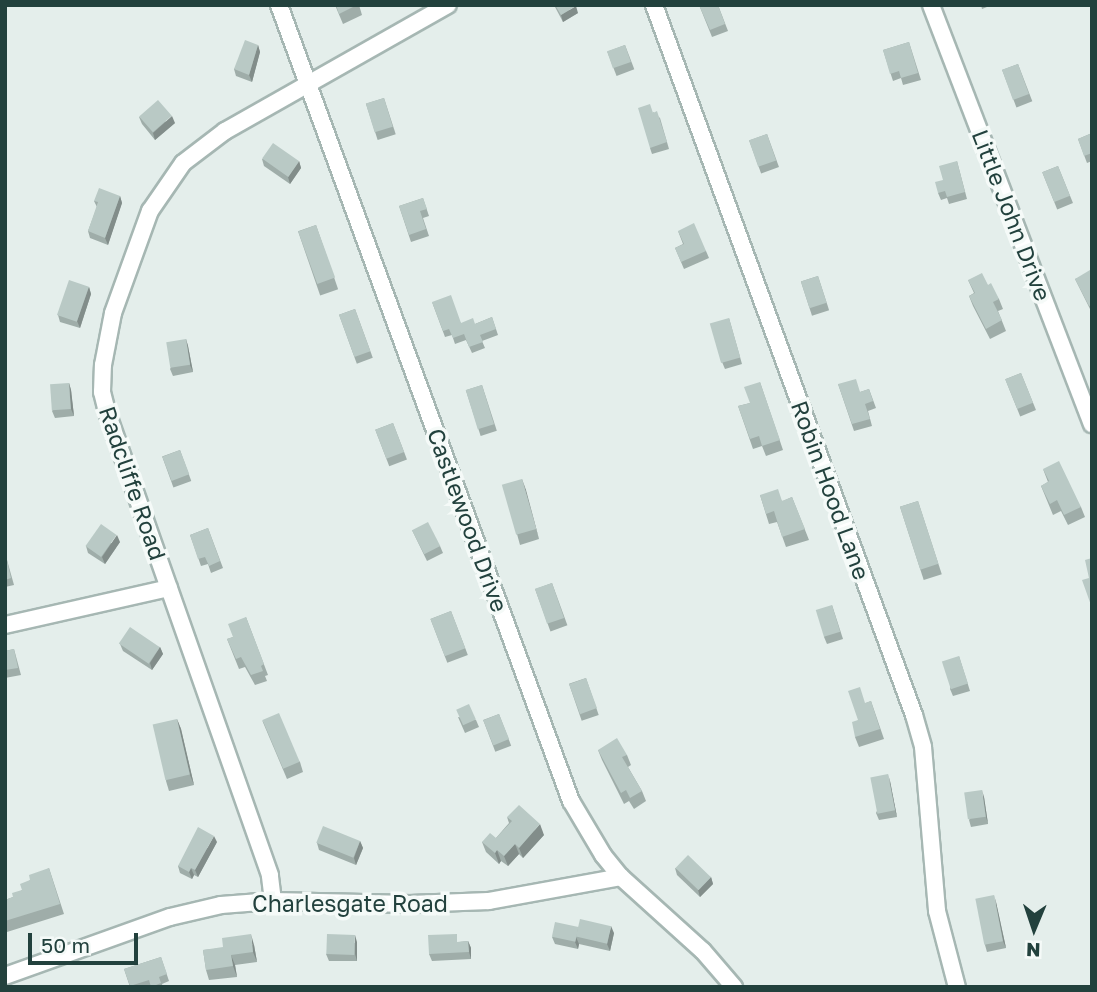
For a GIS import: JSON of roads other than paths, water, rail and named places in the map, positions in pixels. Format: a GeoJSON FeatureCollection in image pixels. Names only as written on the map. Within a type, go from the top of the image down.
{"type":"FeatureCollection","features":[{"type":"Feature","properties":{"kind":"street","name":"Castlewood Drive"},"geometry":{"type":"LineString","coordinates":[[279,5],[563,782],[587,829],[621,877],[703,951],[734,987]]}},
{"type":"Feature","properties":{"kind":"street","name":"Radcliffe Road"},"geometry":{"type":"LineString","coordinates":[[273,901],[270,875],[102,392],[103,365],[113,313],[150,211],[183,163],[225,131],[448,5]]}},
{"type":"Feature","properties":{"kind":"street","name":"Robin Hood Lane"},"geometry":{"type":"LineString","coordinates":[[654,5],[914,715],[923,747],[937,911],[957,987]]}},
{"type":"Feature","properties":{"kind":"street","name":"Little John Drive"},"geometry":{"type":"LineString","coordinates":[[932,5],[1092,424]]}},
{"type":"Feature","properties":{"kind":"street"},"geometry":{"type":"LineString","coordinates":[[5,625],[169,588]]}},
{"type":"Feature","properties":{"kind":"street","name":"Charlesgate Road"},"geometry":{"type":"LineString","coordinates":[[5,976],[170,917],[221,905],[273,901],[410,904],[489,901],[621,877]]}}]}
